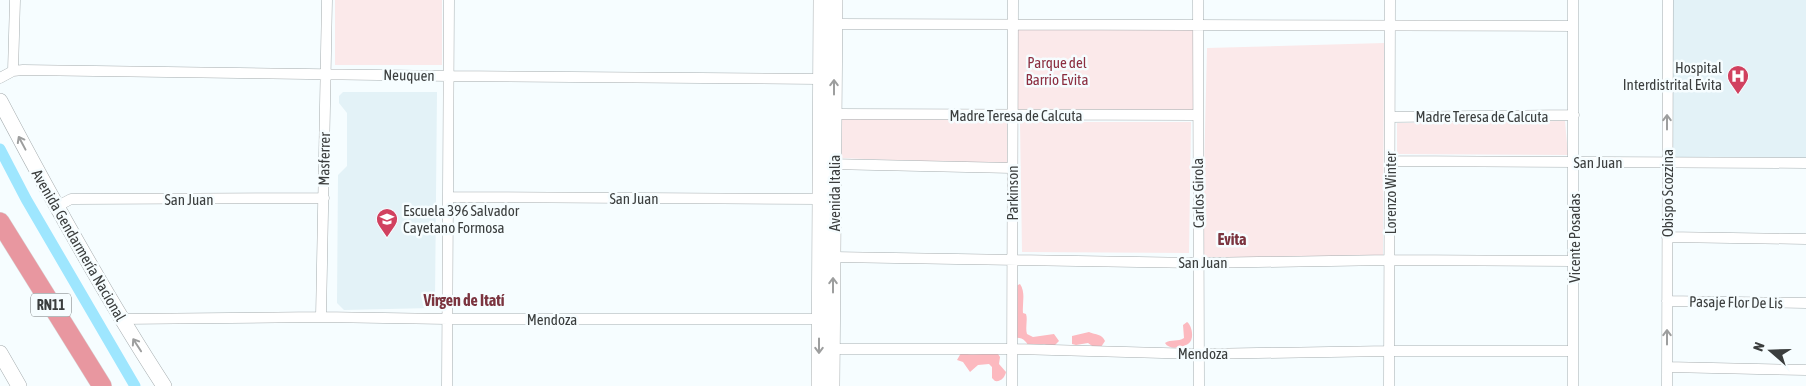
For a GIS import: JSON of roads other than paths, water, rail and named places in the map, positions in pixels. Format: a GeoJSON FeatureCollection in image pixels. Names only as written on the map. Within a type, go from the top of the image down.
{"type":"FeatureCollection","features":[{"type":"Feature","properties":{"kind":"highway","name":"RN11"},"geometry":{"type":"LineString","coordinates":[[0,222],[102,386]]}},
{"type":"Feature","properties":{"kind":"main road","name":"Avenida Italia"},"geometry":{"type":"LineString","coordinates":[[819,386],[833,257],[820,79],[821,0]]}},
{"type":"Feature","properties":{"kind":"main road","name":"Avenida Italia"},"geometry":{"type":"LineString","coordinates":[[832,386],[832,349],[826,318],[820,199],[834,114],[835,0]]}},
{"type":"Feature","properties":{"kind":"main road","name":"Avenida Gendarmería Nacional"},"geometry":{"type":"LineString","coordinates":[[0,102],[56,207],[121,319],[164,386]]}},
{"type":"Feature","properties":{"kind":"main road"},"geometry":{"type":"LineString","coordinates":[[0,353],[19,386]]}},
{"type":"Feature","properties":{"kind":"street"},"geometry":{"type":"LineString","coordinates":[[13,71],[16,0]]}},
{"type":"Feature","properties":{"kind":"street","name":"Masferrer"},"geometry":{"type":"LineString","coordinates":[[322,318],[326,0]]}},
{"type":"Feature","properties":{"kind":"street"},"geometry":{"type":"LineString","coordinates":[[447,386],[449,0]]}},
{"type":"Feature","properties":{"kind":"street","name":"Parkinson"},"geometry":{"type":"LineString","coordinates":[[1012,0],[1012,386]]}},
{"type":"Feature","properties":{"kind":"street","name":"Carlos Girola"},"geometry":{"type":"LineString","coordinates":[[1198,0],[1199,386]]}},
{"type":"Feature","properties":{"kind":"street","name":"Lorenzo Winter"},"geometry":{"type":"LineString","coordinates":[[1389,386],[1390,0]]}},
{"type":"Feature","properties":{"kind":"street","name":"Vicente Posadas"},"geometry":{"type":"LineString","coordinates":[[1573,386],[1574,0]]}},
{"type":"Feature","properties":{"kind":"street","name":"Obispo Scozzina"},"geometry":{"type":"LineString","coordinates":[[1667,386],[1668,0]]}},
{"type":"Feature","properties":{"kind":"street"},"geometry":{"type":"LineString","coordinates":[[835,24],[1573,26]]}},
{"type":"Feature","properties":{"kind":"street","name":"Neuquen"},"geometry":{"type":"LineString","coordinates":[[0,78],[13,71],[23,70],[820,79]]}},
{"type":"Feature","properties":{"kind":"street","name":"Madre Teresa de Calcuta"},"geometry":{"type":"LineString","coordinates":[[834,114],[1198,115]]}},
{"type":"Feature","properties":{"kind":"street","name":"Madre Teresa de Calcuta"},"geometry":{"type":"LineString","coordinates":[[1390,116],[1574,115]]}},
{"type":"Feature","properties":{"kind":"street","name":"San Juan"},"geometry":{"type":"LineString","coordinates":[[1390,161],[1806,163]]}},
{"type":"Feature","properties":{"kind":"street"},"geometry":{"type":"LineString","coordinates":[[827,164],[1012,168]]}},
{"type":"Feature","properties":{"kind":"street","name":"San Juan"},"geometry":{"type":"LineString","coordinates":[[448,197],[820,199]]}},
{"type":"Feature","properties":{"kind":"street","name":"San Juan"},"geometry":{"type":"LineString","coordinates":[[56,207],[71,199],[324,198]]}},
{"type":"Feature","properties":{"kind":"street"},"geometry":{"type":"LineString","coordinates":[[1667,237],[1806,239]]}},
{"type":"Feature","properties":{"kind":"street","name":"San Juan"},"geometry":{"type":"LineString","coordinates":[[833,257],[1199,263],[1574,260]]}},
{"type":"Feature","properties":{"kind":"street","name":"Pasaje Flor De Lis"},"geometry":{"type":"LineString","coordinates":[[1667,301],[1806,303]]}},
{"type":"Feature","properties":{"kind":"street","name":"Mendoza"},"geometry":{"type":"LineString","coordinates":[[121,319],[826,318]]}},
{"type":"Feature","properties":{"kind":"street","name":"Mendoza"},"geometry":{"type":"LineString","coordinates":[[832,349],[1012,349],[1199,354],[1573,351]]}},
{"type":"Feature","properties":{"kind":"street"},"geometry":{"type":"LineString","coordinates":[[1667,367],[1806,370]]}},
{"type":"Feature","properties":{"kind":"waterway"},"geometry":{"type":"LineString","coordinates":[[0,149],[26,199],[135,386]]}},
{"type":"Feature","properties":{"kind":"place","name":"Hospital Interdistrital Evita"},"geometry":{"type":"Point","coordinates":[1738,95]}},
{"type":"Feature","properties":{"kind":"place","name":"Escuela 396 Salvador Cayetano Formosa"},"geometry":{"type":"Point","coordinates":[387,238]}},
{"type":"Feature","properties":{"kind":"district","name":"Evita"},"geometry":{"type":"Point","coordinates":[1232,239]}},
{"type":"Feature","properties":{"kind":"district","name":"Virgen de Itatí"},"geometry":{"type":"Point","coordinates":[464,300]}},
{"type":"Feature","properties":{"kind":"park label","name":"Parque del Barrio Evita"},"geometry":{"type":"Point","coordinates":[1057,70]}}]}
